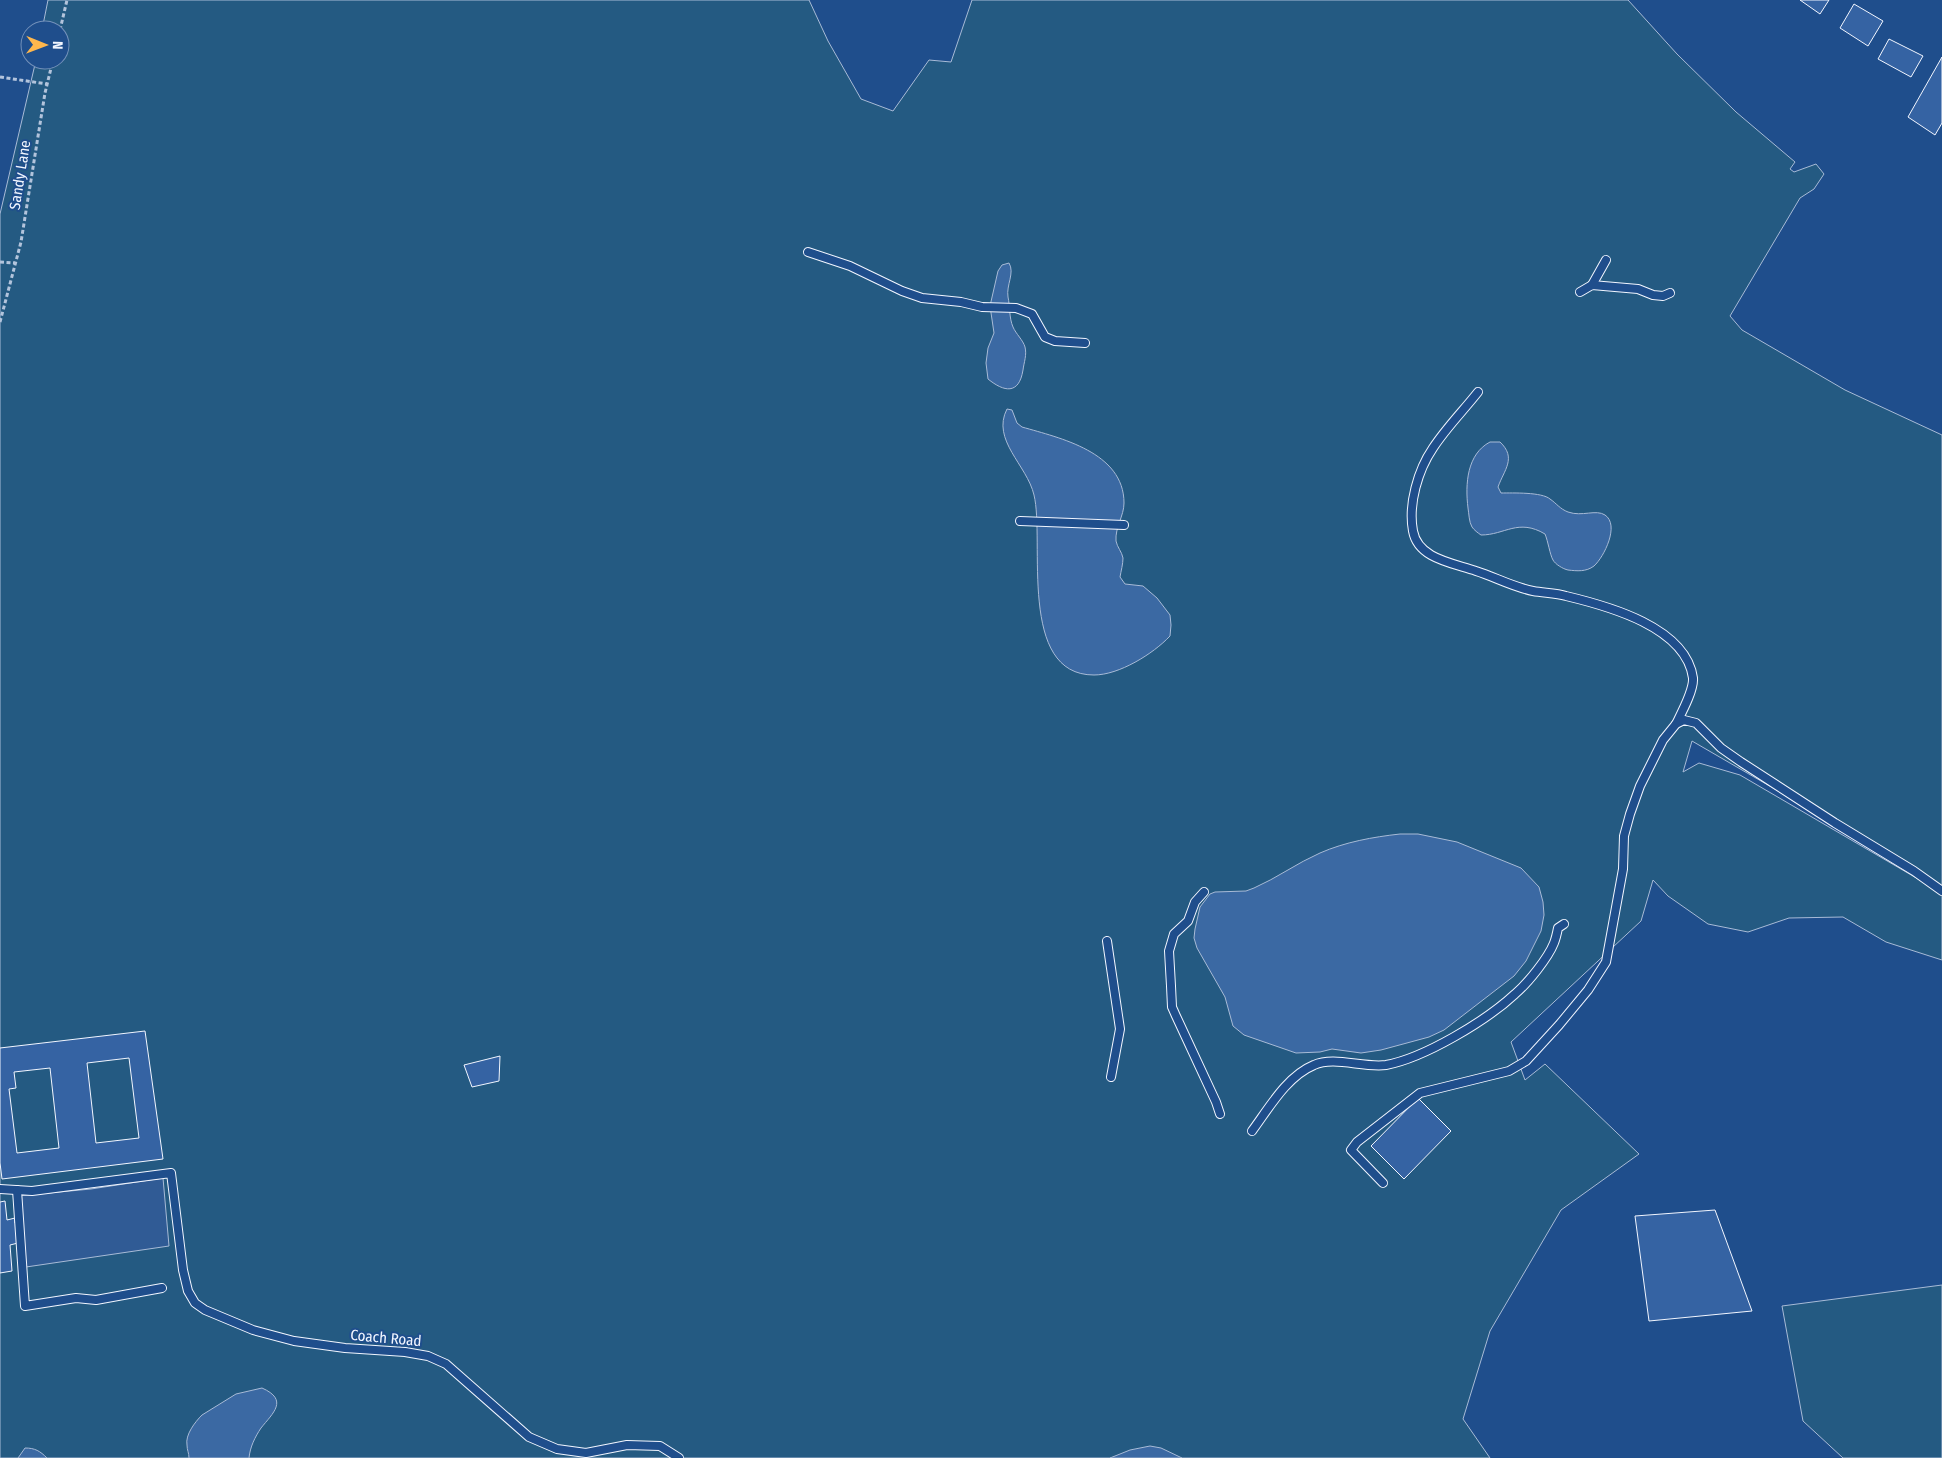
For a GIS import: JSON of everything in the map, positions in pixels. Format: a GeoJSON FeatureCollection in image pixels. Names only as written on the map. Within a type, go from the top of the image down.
{"type":"FeatureCollection","features":[{"type":"Feature","properties":{"kind":"lane"},"geometry":{"type":"LineString","coordinates":[[808,252],[850,266],[902,291],[922,298],[961,302],[982,307],[1016,308],[1032,314],[1045,337],[1055,341],[1085,343]]}},
{"type":"Feature","properties":{"kind":"lane"},"geometry":{"type":"LineString","coordinates":[[1580,292],[1592,285],[1606,260]]}},
{"type":"Feature","properties":{"kind":"lane"},"geometry":{"type":"LineString","coordinates":[[1592,285],[1638,289],[1653,295],[1663,296],[1670,293]]}},
{"type":"Feature","properties":{"kind":"lane"},"geometry":{"type":"LineString","coordinates":[[1383,1183],[1351,1150],[1357,1142],[1420,1094],[1509,1071],[1526,1061],[1588,990],[1606,962],[1623,869],[1624,836],[1630,814],[1653,759],[1663,740],[1676,724],[1687,702],[1693,679],[1685,657],[1667,636],[1627,614],[1566,596],[1532,591],[1475,570],[1447,564],[1422,549],[1413,532],[1411,512],[1418,481],[1433,448],[1478,392]]}},
{"type":"Feature","properties":{"kind":"lane"},"geometry":{"type":"LineString","coordinates":[[1020,521],[1124,525]]}},
{"type":"Feature","properties":{"kind":"lane"},"geometry":{"type":"LineString","coordinates":[[1676,724],[1684,720],[1696,723],[1721,748],[1741,762],[1835,823],[1914,871],[1942,891]]}},
{"type":"Feature","properties":{"kind":"lane"},"geometry":{"type":"LineString","coordinates":[[1204,892],[1195,902],[1188,921],[1174,934],[1169,951],[1172,1007],[1220,1114]]}},
{"type":"Feature","properties":{"kind":"lane"},"geometry":{"type":"LineString","coordinates":[[1252,1131],[1282,1090],[1306,1069],[1323,1062],[1373,1066],[1399,1062],[1445,1041],[1486,1016],[1515,994],[1528,980],[1554,942],[1558,928],[1564,924]]}},
{"type":"Feature","properties":{"kind":"lane"},"geometry":{"type":"LineString","coordinates":[[1107,941],[1120,1029],[1111,1077]]}},
{"type":"Feature","properties":{"kind":"lane","name":"Coach Road"},"geometry":{"type":"LineString","coordinates":[[17,1190],[32,1192],[171,1173],[182,1270],[188,1291],[195,1302],[205,1310],[254,1330],[294,1341],[428,1356],[446,1364],[529,1437],[557,1449],[586,1453],[627,1445],[660,1446],[679,1458]]}},
{"type":"Feature","properties":{"kind":"lane"},"geometry":{"type":"LineString","coordinates":[[0,1188],[17,1190],[25,1306],[76,1298],[96,1300],[162,1288]]}},
{"type":"Feature","properties":{"kind":"path"},"geometry":{"type":"LineString","coordinates":[[62,20],[67,0]]}},
{"type":"Feature","properties":{"kind":"path","name":"Sandy Lane"},"geometry":{"type":"LineString","coordinates":[[0,322],[21,242],[50,70]]}},
{"type":"Feature","properties":{"kind":"path"},"geometry":{"type":"LineString","coordinates":[[0,77],[47,84]]}},
{"type":"Feature","properties":{"kind":"path"},"geometry":{"type":"LineString","coordinates":[[0,262],[15,263]]}},
{"type":"Feature","properties":{"kind":"shaded area"},"geometry":{"type":"Polygon","coordinates":[[[48,0],[809,0],[828,41],[861,99],[893,111],[929,60],[951,62],[972,0],[1628,0],[1677,54],[1736,112],[1795,162],[1790,169],[1794,172],[1816,164],[1824,174],[1814,189],[1800,198],[1730,316],[1742,330],[1845,390],[1942,435],[1942,886],[1692,741],[1683,772],[1699,763],[1740,775],[1942,893],[1942,960],[1886,942],[1843,917],[1789,918],[1748,932],[1708,924],[1668,896],[1653,880],[1641,921],[1511,1042],[1525,1080],[1545,1064],[1639,1154],[1561,1210],[1490,1331],[1463,1419],[1490,1458],[0,1458],[0,214],[34,70],[70,70],[70,20],[44,20],[48,0]]]}},
{"type":"Feature","properties":{"kind":"shaded area"},"geometry":{"type":"Polygon","coordinates":[[[1009,263],[1011,271],[1008,293],[1011,320],[1014,330],[1024,344],[1026,353],[1021,378],[1018,384],[1010,389],[1000,387],[988,379],[986,363],[988,348],[994,333],[990,306],[998,271],[1002,265],[1009,263]]]}},
{"type":"Feature","properties":{"kind":"shaded area"},"geometry":{"type":"Polygon","coordinates":[[[1007,409],[1012,410],[1017,423],[1022,427],[1071,442],[1102,459],[1113,471],[1121,486],[1124,508],[1116,536],[1116,541],[1123,558],[1120,577],[1125,584],[1143,586],[1157,598],[1170,615],[1171,625],[1170,636],[1163,643],[1125,667],[1104,674],[1094,675],[1070,669],[1054,653],[1044,630],[1039,602],[1037,516],[1034,495],[1003,431],[1003,420],[1007,409]]]}},
{"type":"Feature","properties":{"kind":"shaded area"},"geometry":{"type":"Polygon","coordinates":[[[1490,442],[1500,442],[1508,453],[1508,464],[1498,487],[1501,493],[1541,495],[1568,512],[1578,514],[1601,513],[1605,515],[1611,526],[1611,533],[1606,549],[1594,566],[1578,571],[1564,569],[1559,566],[1552,558],[1545,534],[1535,529],[1519,527],[1481,535],[1473,528],[1467,499],[1469,470],[1476,454],[1490,442]]]}},
{"type":"Feature","properties":{"kind":"shaded area"},"geometry":{"type":"Polygon","coordinates":[[[1400,834],[1418,834],[1457,842],[1521,868],[1539,887],[1544,915],[1541,931],[1526,961],[1514,976],[1444,1030],[1429,1037],[1381,1050],[1361,1053],[1332,1049],[1320,1052],[1296,1053],[1244,1035],[1233,1026],[1225,997],[1197,948],[1194,938],[1200,907],[1210,894],[1215,892],[1246,891],[1330,849],[1359,840],[1400,834]]]}},
{"type":"Feature","properties":{"kind":"shaded area"},"geometry":{"type":"Polygon","coordinates":[[[163,1178],[169,1246],[26,1267],[17,1196],[91,1189],[163,1178]]]}},
{"type":"Feature","properties":{"kind":"shaded area"},"geometry":{"type":"Polygon","coordinates":[[[1942,1285],[1942,1458],[1843,1458],[1803,1421],[1782,1306],[1942,1285]]]}},
{"type":"Feature","properties":{"kind":"shaded area"},"geometry":{"type":"Polygon","coordinates":[[[262,1388],[275,1397],[277,1402],[274,1412],[257,1435],[249,1458],[189,1458],[187,1441],[189,1433],[202,1415],[236,1394],[262,1388]]]}},
{"type":"Feature","properties":{"kind":"shaded area"},"geometry":{"type":"Polygon","coordinates":[[[1150,1446],[1161,1448],[1182,1458],[1110,1458],[1130,1450],[1150,1446]]]}},
{"type":"Feature","properties":{"kind":"shaded area"},"geometry":{"type":"Polygon","coordinates":[[[25,1448],[37,1450],[47,1458],[18,1458],[25,1448]]]}},
{"type":"Feature","properties":{"kind":"building"},"geometry":{"type":"Polygon","coordinates":[[[1800,0],[1829,0],[1820,14],[1800,0]]]}},
{"type":"Feature","properties":{"kind":"building"},"geometry":{"type":"Polygon","coordinates":[[[1854,4],[1883,21],[1868,46],[1840,28],[1854,4]]]}},
{"type":"Feature","properties":{"kind":"building"},"geometry":{"type":"Polygon","coordinates":[[[1889,39],[1923,56],[1911,77],[1878,59],[1889,39]]]}},
{"type":"Feature","properties":{"kind":"building"},"geometry":{"type":"Polygon","coordinates":[[[1942,57],[1942,123],[1935,135],[1908,117],[1942,57]]]}},
{"type":"Feature","properties":{"kind":"building"},"geometry":{"type":"Polygon","coordinates":[[[145,1031],[163,1159],[2,1179],[0,1163],[0,1048],[145,1031]],[[129,1058],[87,1063],[96,1143],[139,1138],[129,1058]],[[50,1068],[14,1072],[16,1088],[9,1089],[17,1153],[59,1148],[50,1068]]]}},
{"type":"Feature","properties":{"kind":"building"},"geometry":{"type":"Polygon","coordinates":[[[500,1056],[499,1081],[472,1087],[464,1065],[500,1056]]]}},
{"type":"Feature","properties":{"kind":"building"},"geometry":{"type":"Polygon","coordinates":[[[1418,1098],[1451,1131],[1404,1179],[1371,1146],[1418,1098]]]}},
{"type":"Feature","properties":{"kind":"building"},"geometry":{"type":"Polygon","coordinates":[[[5,1201],[7,1220],[15,1218],[15,1223],[18,1223],[18,1243],[10,1245],[12,1271],[0,1273],[0,1202],[5,1201]]]}},
{"type":"Feature","properties":{"kind":"building"},"geometry":{"type":"Polygon","coordinates":[[[1715,1210],[1752,1311],[1649,1321],[1635,1216],[1715,1210]]]}}]}
